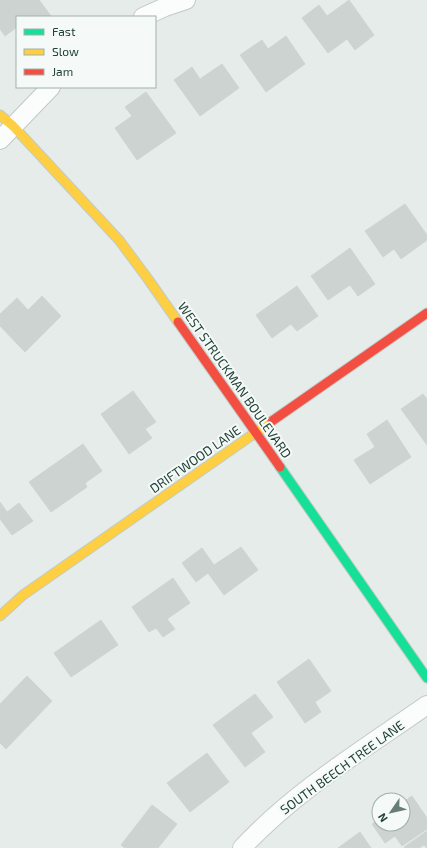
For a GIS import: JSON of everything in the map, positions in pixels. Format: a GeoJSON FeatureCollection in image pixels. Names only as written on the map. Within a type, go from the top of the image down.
{"type":"FeatureCollection","features":[{"type":"Feature","properties":{"kind":"street"},"geometry":{"type":"LineString","coordinates":[[145,16],[186,0]]}},
{"type":"Feature","properties":{"kind":"street"},"geometry":{"type":"LineString","coordinates":[[0,140],[7,120],[50,88]]}},
{"type":"Feature","properties":{"kind":"street","name":"WEST STRUCKMAN BOULEVARD"},"geometry":{"type":"LineString","coordinates":[[7,120],[119,240],[148,279],[427,678]]}},
{"type":"Feature","properties":{"kind":"street","name":"DRIFTWOOD LANE"},"geometry":{"type":"LineString","coordinates":[[0,616],[23,596],[427,313]]}},
{"type":"Feature","properties":{"kind":"street","name":"SOUTH BEECH TREE LANE"},"geometry":{"type":"LineString","coordinates":[[242,848],[285,807],[316,783],[427,705]]}},
{"type":"Feature","properties":{"kind":"building"},"geometry":{"type":"Polygon","coordinates":[[[0,0],[39,0],[51,16],[16,16],[16,28],[5,36],[0,29],[0,0]]]}},
{"type":"Feature","properties":{"kind":"building"},"geometry":{"type":"Polygon","coordinates":[[[349,0],[374,35],[355,50],[347,39],[328,53],[302,18],[319,5],[327,16],[349,0]]]}},
{"type":"Feature","properties":{"kind":"building"},"geometry":{"type":"Polygon","coordinates":[[[286,36],[305,64],[266,92],[240,55],[262,40],[268,49],[286,36]]]}},
{"type":"Feature","properties":{"kind":"building"},"geometry":{"type":"Polygon","coordinates":[[[222,64],[239,88],[200,116],[174,80],[192,67],[200,79],[222,64]]]}},
{"type":"Feature","properties":{"kind":"building"},"geometry":{"type":"Polygon","coordinates":[[[146,92],[176,133],[137,160],[115,128],[132,116],[125,107],[146,92]]]}},
{"type":"Feature","properties":{"kind":"building"},"geometry":{"type":"Polygon","coordinates":[[[405,204],[427,235],[427,240],[401,259],[394,249],[383,257],[365,231],[405,204]]]}},
{"type":"Feature","properties":{"kind":"building"},"geometry":{"type":"Polygon","coordinates":[[[350,248],[375,284],[358,296],[350,285],[328,300],[311,276],[350,248]]]}},
{"type":"Feature","properties":{"kind":"building"},"geometry":{"type":"Polygon","coordinates":[[[297,286],[318,316],[297,331],[291,324],[272,338],[256,315],[297,286]]]}},
{"type":"Feature","properties":{"kind":"building"},"geometry":{"type":"Polygon","coordinates":[[[42,296],[61,316],[25,352],[0,326],[0,314],[17,298],[28,310],[42,296]]]}},
{"type":"Feature","properties":{"kind":"building"},"geometry":{"type":"Polygon","coordinates":[[[133,391],[156,422],[145,429],[152,438],[129,454],[101,414],[133,391]]]}},
{"type":"Feature","properties":{"kind":"building"},"geometry":{"type":"Polygon","coordinates":[[[423,394],[427,399],[427,445],[401,409],[423,394]]]}},
{"type":"Feature","properties":{"kind":"building"},"geometry":{"type":"Polygon","coordinates":[[[387,420],[411,457],[370,484],[354,460],[375,447],[367,434],[387,420]]]}},
{"type":"Feature","properties":{"kind":"building"},"geometry":{"type":"Polygon","coordinates":[[[83,444],[102,471],[85,483],[87,487],[51,512],[29,482],[83,444]]]}},
{"type":"Feature","properties":{"kind":"building"},"geometry":{"type":"Polygon","coordinates":[[[0,502],[7,512],[19,503],[33,521],[12,535],[0,519],[0,502]]]}},
{"type":"Feature","properties":{"kind":"building"},"geometry":{"type":"Polygon","coordinates":[[[241,547],[258,570],[224,595],[208,573],[196,582],[182,563],[202,548],[214,565],[241,547]]]}},
{"type":"Feature","properties":{"kind":"building"},"geometry":{"type":"Polygon","coordinates":[[[173,578],[190,603],[167,619],[175,629],[163,637],[156,628],[149,632],[132,607],[173,578]]]}},
{"type":"Feature","properties":{"kind":"building"},"geometry":{"type":"Polygon","coordinates":[[[101,620],[118,645],[71,677],[54,653],[101,620]]]}},
{"type":"Feature","properties":{"kind":"building"},"geometry":{"type":"Polygon","coordinates":[[[309,659],[331,691],[315,702],[321,712],[305,723],[277,682],[309,659]]]}},
{"type":"Feature","properties":{"kind":"building"},"geometry":{"type":"Polygon","coordinates":[[[27,676],[52,701],[6,749],[0,743],[0,704],[27,676]]]}},
{"type":"Feature","properties":{"kind":"building"},"geometry":{"type":"Polygon","coordinates":[[[255,694],[273,717],[251,733],[265,752],[245,767],[213,725],[255,694]]]}},
{"type":"Feature","properties":{"kind":"building"},"geometry":{"type":"Polygon","coordinates":[[[207,753],[229,782],[190,812],[167,783],[207,753]]]}},
{"type":"Feature","properties":{"kind":"building"},"geometry":{"type":"Polygon","coordinates":[[[411,797],[427,818],[427,829],[402,846],[395,836],[385,843],[377,832],[411,832],[411,797]]]}},
{"type":"Feature","properties":{"kind":"building"},"geometry":{"type":"Polygon","coordinates":[[[152,805],[177,824],[158,848],[125,848],[121,845],[152,805]]]}},
{"type":"Feature","properties":{"kind":"building"},"geometry":{"type":"Polygon","coordinates":[[[427,831],[427,848],[424,845],[419,848],[404,847],[427,831]]]}},
{"type":"Feature","properties":{"kind":"building"},"geometry":{"type":"Polygon","coordinates":[[[360,832],[371,848],[338,848],[360,832]]]}},
{"type":"Feature","properties":{"kind":"traffic: fast"},"geometry":{"type":"LineString","coordinates":[[280,467],[427,678]]}},
{"type":"Feature","properties":{"kind":"traffic: slow"},"geometry":{"type":"LineString","coordinates":[[0,115],[13,126],[119,240],[178,322]]}},
{"type":"Feature","properties":{"kind":"traffic: slow"},"geometry":{"type":"LineString","coordinates":[[0,616],[23,595],[272,421]]}},
{"type":"Feature","properties":{"kind":"traffic: jam"},"geometry":{"type":"LineString","coordinates":[[272,421],[427,313]]}},
{"type":"Feature","properties":{"kind":"traffic: jam"},"geometry":{"type":"LineString","coordinates":[[178,322],[280,467]]}}]}
